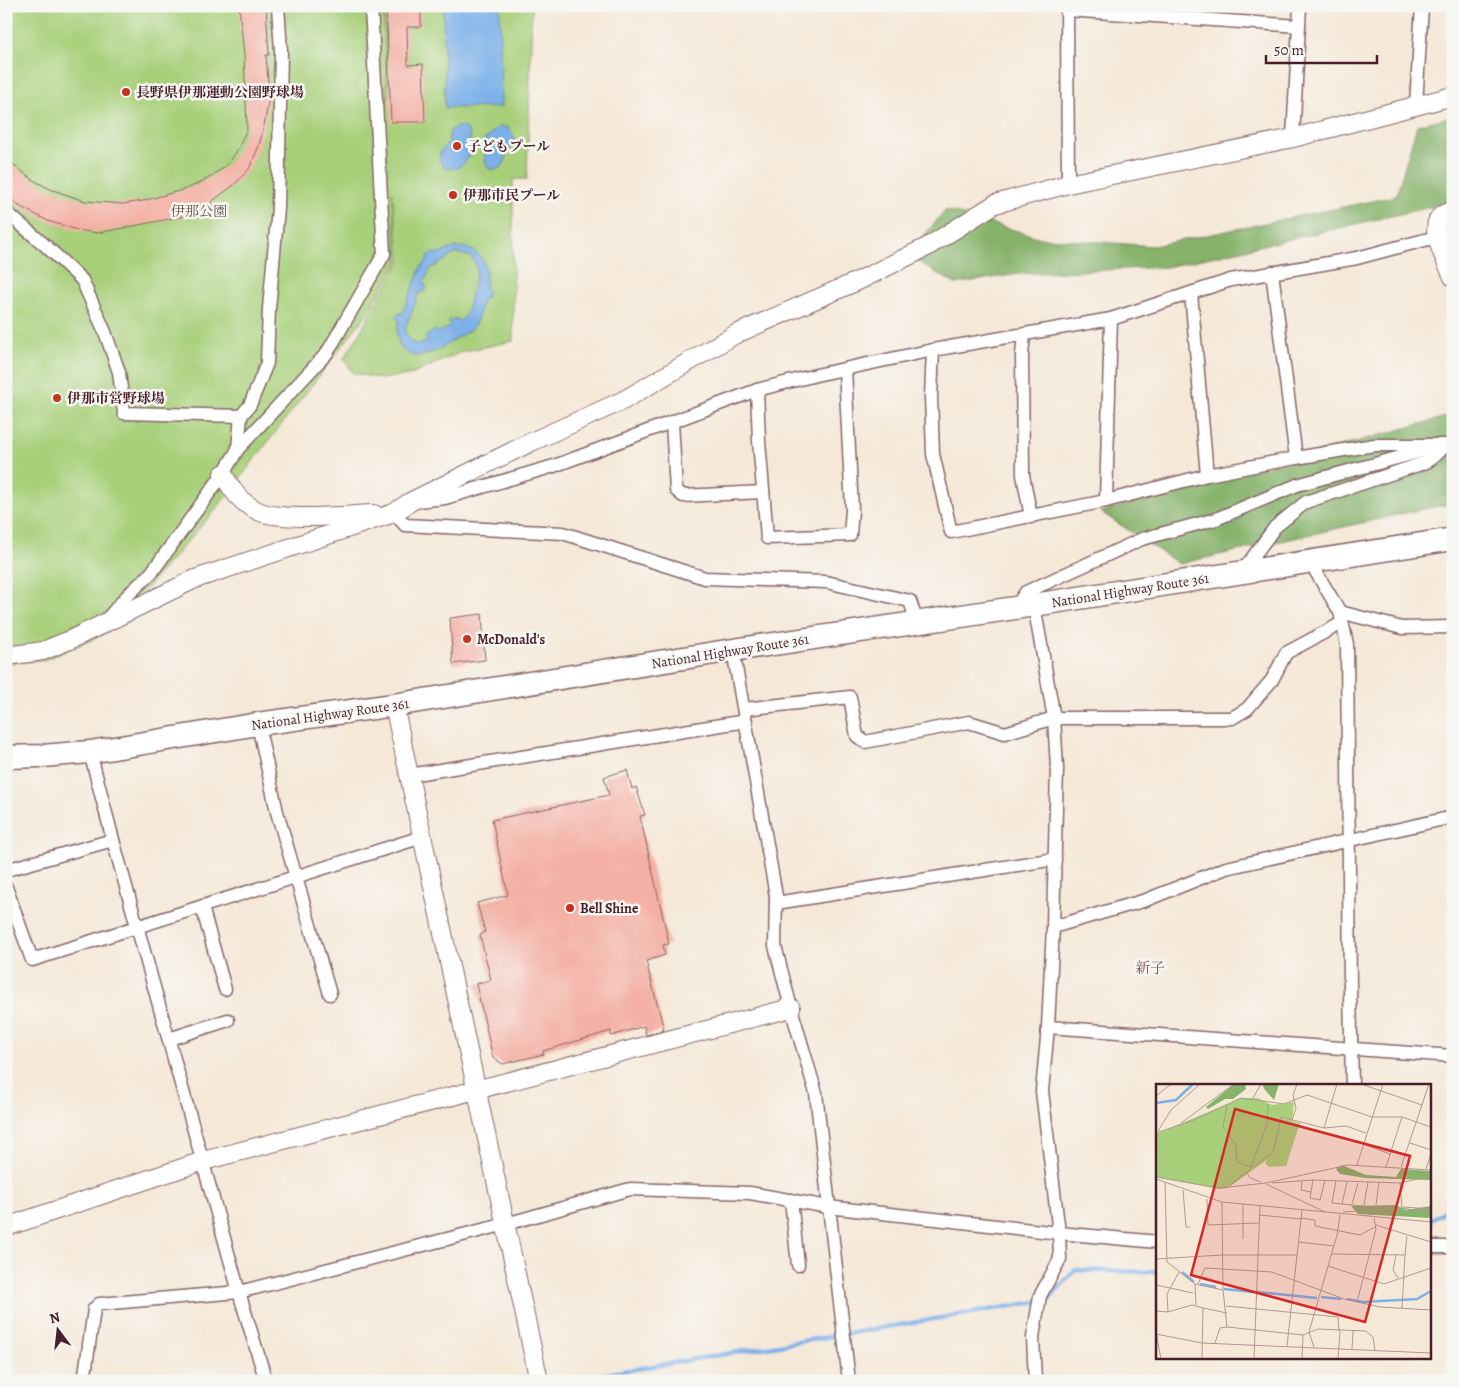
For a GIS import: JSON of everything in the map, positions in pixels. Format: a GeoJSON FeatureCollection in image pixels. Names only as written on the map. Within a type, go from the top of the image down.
{"type":"FeatureCollection","features":[{"type":"Feature","properties":{"kind":"highway","name":"National Highway Route 361"},"geometry":{"type":"LineString","coordinates":[[6,757],[90,752],[258,724],[394,705],[733,650],[1453,539]]}},
{"type":"Feature","properties":{"kind":"street"},"geometry":{"type":"LineString","coordinates":[[238,449],[241,416],[250,405],[267,363],[269,309],[278,208],[281,50],[278,6]]}},
{"type":"Feature","properties":{"kind":"street"},"geometry":{"type":"LineString","coordinates":[[102,624],[152,572],[223,474],[238,449],[327,353],[384,254],[371,6]]}},
{"type":"Feature","properties":{"kind":"street"},"geometry":{"type":"LineString","coordinates":[[1293,138],[1300,6]]}},
{"type":"Feature","properties":{"kind":"street"},"geometry":{"type":"LineString","coordinates":[[1416,105],[1422,6]]}},
{"type":"Feature","properties":{"kind":"street"},"geometry":{"type":"LineString","coordinates":[[1068,184],[1067,8],[1299,26]]}},
{"type":"Feature","properties":{"kind":"street"},"geometry":{"type":"LineString","coordinates":[[6,656],[43,651],[72,639],[195,579],[394,513],[410,502],[529,443],[624,400],[736,334],[860,280],[927,247],[995,204],[1068,184],[1293,138],[1453,96]]}},
{"type":"Feature","properties":{"kind":"street"},"geometry":{"type":"LineString","coordinates":[[1453,210],[1441,215],[1435,226],[1436,237],[1453,277]]}},
{"type":"Feature","properties":{"kind":"street"},"geometry":{"type":"LineString","coordinates":[[6,212],[82,280],[105,332],[119,372],[124,413],[241,416]]}},
{"type":"Feature","properties":{"kind":"street"},"geometry":{"type":"LineString","coordinates":[[410,502],[445,498],[554,466],[757,390],[933,350],[1112,319],[1231,280],[1357,258],[1436,237]]}},
{"type":"Feature","properties":{"kind":"street"},"geometry":{"type":"LineString","coordinates":[[1272,272],[1296,458]]}},
{"type":"Feature","properties":{"kind":"street"},"geometry":{"type":"LineString","coordinates":[[1191,293],[1207,475]]}},
{"type":"Feature","properties":{"kind":"street"},"geometry":{"type":"LineString","coordinates":[[1106,501],[1112,319]]}},
{"type":"Feature","properties":{"kind":"street"},"geometry":{"type":"LineString","coordinates":[[1024,334],[1022,355],[1023,474],[1031,517]]}},
{"type":"Feature","properties":{"kind":"street"},"geometry":{"type":"LineString","coordinates":[[933,350],[931,396],[933,454],[951,532],[1106,501],[1207,475],[1296,458],[1374,445],[1450,444]]}},
{"type":"Feature","properties":{"kind":"street"},"geometry":{"type":"LineString","coordinates":[[757,390],[767,538],[850,535],[852,510],[845,369]]}},
{"type":"Feature","properties":{"kind":"street"},"geometry":{"type":"LineString","coordinates":[[672,422],[676,490],[683,496],[763,492]]}},
{"type":"Feature","properties":{"kind":"street"},"geometry":{"type":"LineString","coordinates":[[1242,572],[1274,527],[1306,502],[1427,462],[1450,444]]}},
{"type":"Feature","properties":{"kind":"street"},"geometry":{"type":"LineString","coordinates":[[1035,1381],[1033,1336],[1039,1300],[1060,1259],[1059,1233],[1042,1091],[1054,927],[1057,767],[1054,718],[1024,606],[1026,592],[1142,539],[1216,519],[1297,485],[1450,444]]}},
{"type":"Feature","properties":{"kind":"street"},"geometry":{"type":"LineString","coordinates":[[223,474],[236,496],[257,511],[281,517],[394,513],[405,524],[563,533],[705,578],[826,582],[910,601],[917,623]]}},
{"type":"Feature","properties":{"kind":"street"},"geometry":{"type":"LineString","coordinates":[[1310,562],[1341,618],[1347,644],[1352,1084]]}},
{"type":"Feature","properties":{"kind":"street"},"geometry":{"type":"LineString","coordinates":[[409,775],[850,697],[857,736],[865,742],[969,722],[1004,733],[1054,718],[1232,718],[1247,709],[1272,680],[1286,653],[1341,618],[1402,628],[1453,627]]}},
{"type":"Feature","properties":{"kind":"street"},"geometry":{"type":"LineString","coordinates":[[733,650],[776,896],[775,946],[816,1093],[849,1381]]}},
{"type":"Feature","properties":{"kind":"street"},"geometry":{"type":"LineString","coordinates":[[394,705],[539,1381]]}},
{"type":"Feature","properties":{"kind":"street"},"geometry":{"type":"LineString","coordinates":[[258,724],[277,812],[330,994]]}},
{"type":"Feature","properties":{"kind":"street"},"geometry":{"type":"LineString","coordinates":[[90,752],[239,1292],[266,1381]]}},
{"type":"Feature","properties":{"kind":"street"},"geometry":{"type":"LineString","coordinates":[[1054,927],[1146,900],[1226,868],[1453,818]]}},
{"type":"Feature","properties":{"kind":"street"},"geometry":{"type":"LineString","coordinates":[[6,886],[32,960],[422,836]]}},
{"type":"Feature","properties":{"kind":"street"},"geometry":{"type":"LineString","coordinates":[[6,870],[113,840]]}},
{"type":"Feature","properties":{"kind":"street"},"geometry":{"type":"LineString","coordinates":[[776,903],[1055,860]]}},
{"type":"Feature","properties":{"kind":"street"},"geometry":{"type":"LineString","coordinates":[[202,907],[225,989]]}},
{"type":"Feature","properties":{"kind":"street"},"geometry":{"type":"LineString","coordinates":[[6,1227],[203,1161],[791,1008]]}},
{"type":"Feature","properties":{"kind":"street"},"geometry":{"type":"LineString","coordinates":[[169,1039],[228,1020]]}},
{"type":"Feature","properties":{"kind":"street"},"geometry":{"type":"LineString","coordinates":[[1048,1027],[1453,1056]]}},
{"type":"Feature","properties":{"kind":"street"},"geometry":{"type":"LineString","coordinates":[[84,1381],[94,1309],[99,1304],[239,1292],[506,1224],[630,1189],[750,1192],[828,1207],[1156,1242]]}},
{"type":"Feature","properties":{"kind":"street"},"geometry":{"type":"LineString","coordinates":[[791,1200],[798,1265]]}},
{"type":"Feature","properties":{"kind":"street"},"geometry":{"type":"LineString","coordinates":[[1432,1247],[1453,1247]]}},
{"type":"Feature","properties":{"kind":"green space","name":"伊那公園"},"geometry":{"type":"Polygon","coordinates":[[[6,6],[383,6],[388,100],[384,6],[532,6],[527,179],[513,179],[513,341],[461,352],[413,374],[382,379],[353,373],[344,358],[400,261],[392,192],[398,261],[369,311],[217,508],[107,633],[46,659],[6,664],[6,6]]]}},
{"type":"Feature","properties":{"kind":"green space"},"geometry":{"type":"Polygon","coordinates":[[[1453,116],[1453,202],[1167,267],[1018,274],[955,284],[907,255],[946,210],[1041,238],[1154,246],[1396,196],[1417,125],[1453,116]]]}},
{"type":"Feature","properties":{"kind":"green space"},"geometry":{"type":"Polygon","coordinates":[[[1453,415],[1453,504],[1179,564],[1101,512],[1453,415]]]}},
{"type":"Feature","properties":{"kind":"water"},"geometry":{"type":"Polygon","coordinates":[[[443,6],[500,6],[501,107],[445,108],[443,6]]]}},
{"type":"Feature","properties":{"kind":"water","name":"子どもプール"},"geometry":{"type":"Polygon","coordinates":[[[456,127],[467,129],[470,137],[470,154],[467,160],[458,168],[446,169],[439,158],[449,142],[450,131],[456,127]]]}},
{"type":"Feature","properties":{"kind":"water"},"geometry":{"type":"Polygon","coordinates":[[[498,127],[507,127],[512,134],[515,144],[507,151],[504,164],[498,169],[489,169],[485,162],[485,139],[498,127]]]}},
{"type":"Feature","properties":{"kind":"water"},"geometry":{"type":"Polygon","coordinates":[[[464,247],[471,250],[484,263],[486,274],[485,288],[488,292],[486,298],[483,298],[477,320],[470,330],[431,353],[415,356],[408,354],[402,348],[398,339],[399,322],[396,317],[399,313],[402,314],[421,267],[426,262],[428,256],[435,252],[437,255],[453,248],[464,247]],[[458,253],[430,269],[423,285],[427,286],[425,291],[419,293],[405,329],[410,341],[416,344],[424,343],[428,340],[425,337],[435,330],[440,332],[451,325],[448,321],[454,319],[460,321],[466,315],[477,270],[475,262],[471,257],[458,253]]]}},
{"type":"Feature","properties":{"kind":"building"},"geometry":{"type":"Polygon","coordinates":[[[239,6],[266,6],[269,55],[266,55],[269,96],[259,146],[249,169],[234,185],[195,214],[98,233],[77,230],[48,221],[19,206],[6,195],[6,158],[35,181],[50,189],[85,201],[123,204],[143,201],[189,188],[211,177],[229,163],[247,129],[244,55],[239,6]]]}},
{"type":"Feature","properties":{"kind":"building"},"geometry":{"type":"Polygon","coordinates":[[[386,6],[421,6],[421,27],[407,27],[408,65],[423,64],[425,122],[391,122],[386,6]]]}},
{"type":"Feature","properties":{"kind":"building","name":"McDonald's"},"geometry":{"type":"Polygon","coordinates":[[[482,614],[485,660],[453,664],[450,618],[482,614]]]}},
{"type":"Feature","properties":{"kind":"building","name":"Bell Shine"},"geometry":{"type":"Polygon","coordinates":[[[627,770],[632,789],[636,787],[645,815],[640,816],[669,944],[663,945],[665,955],[646,961],[664,1030],[646,1035],[644,1026],[611,1036],[611,1031],[543,1051],[544,1054],[503,1064],[493,1058],[476,984],[491,980],[480,935],[485,932],[477,903],[508,895],[492,820],[609,795],[604,777],[627,770]]]}},
{"type":"Feature","properties":{"kind":"waterway"},"geometry":{"type":"LineString","coordinates":[[1432,1219],[1453,1208]]}},
{"type":"Feature","properties":{"kind":"waterway"},"geometry":{"type":"LineString","coordinates":[[564,1381],[1048,1300],[1075,1270],[1156,1271]]}},
{"type":"Feature","properties":{"kind":"place","name":"長野県伊那運動公園野球場"},"geometry":{"type":"Point","coordinates":[126,92]}},
{"type":"Feature","properties":{"kind":"place","name":"子どもプール"},"geometry":{"type":"Point","coordinates":[457,146]}},
{"type":"Feature","properties":{"kind":"place","name":"伊那市民プール"},"geometry":{"type":"Point","coordinates":[453,195]}},
{"type":"Feature","properties":{"kind":"place","name":"伊那市営野球場"},"geometry":{"type":"Point","coordinates":[57,398]}},
{"type":"Feature","properties":{"kind":"place","name":"McDonald's"},"geometry":{"type":"Point","coordinates":[467,639]}},
{"type":"Feature","properties":{"kind":"place","name":"Bell Shine"},"geometry":{"type":"Point","coordinates":[570,908]}},
{"type":"Feature","properties":{"kind":"district","name":"新子"},"geometry":{"type":"Point","coordinates":[1150,968]}}]}
